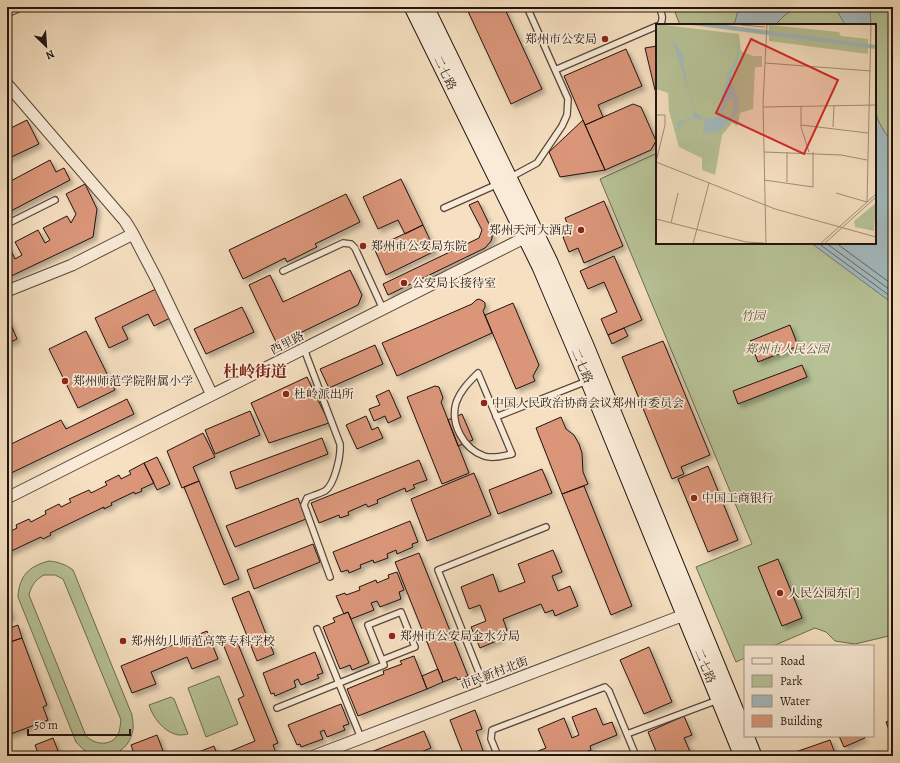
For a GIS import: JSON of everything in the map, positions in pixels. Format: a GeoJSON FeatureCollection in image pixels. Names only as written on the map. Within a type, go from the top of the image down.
{"type":"FeatureCollection","features":[{"type":"Feature","properties":{"kind":"main road","name":"二七路"},"geometry":{"type":"LineString","coordinates":[[412,7],[504,180],[531,235],[550,262],[744,730]]}},
{"type":"Feature","properties":{"kind":"main road","name":"二七路"},"geometry":{"type":"LineString","coordinates":[[426,7],[504,180]]}},
{"type":"Feature","properties":{"kind":"main road","name":"二七路"},"geometry":{"type":"LineString","coordinates":[[531,235],[540,268],[588,380],[742,756]]}},
{"type":"Feature","properties":{"kind":"main road","name":"二七路"},"geometry":{"type":"LineString","coordinates":[[747,737],[754,756]]}},
{"type":"Feature","properties":{"kind":"street"},"geometry":{"type":"LineString","coordinates":[[7,11],[16,7]]}},
{"type":"Feature","properties":{"kind":"street"},"geometry":{"type":"LineString","coordinates":[[7,84],[125,221],[157,280],[212,395]]}},
{"type":"Feature","properties":{"kind":"street"},"geometry":{"type":"LineString","coordinates":[[7,291],[72,265],[133,234]]}},
{"type":"Feature","properties":{"kind":"street","name":"西里路"},"geometry":{"type":"LineString","coordinates":[[7,498],[531,235]]}},
{"type":"Feature","properties":{"kind":"street","name":"市民新村北街"},"geometry":{"type":"LineString","coordinates":[[320,755],[684,615]]}},
{"type":"Feature","properties":{"kind":"lane"},"geometry":{"type":"LineString","coordinates":[[444,208],[504,180],[537,162],[562,126],[567,114],[568,100],[526,7]]}},
{"type":"Feature","properties":{"kind":"lane"},"geometry":{"type":"LineString","coordinates":[[659,7],[663,16],[660,24]]}},
{"type":"Feature","properties":{"kind":"lane"},"geometry":{"type":"LineString","coordinates":[[555,70],[656,27]]}},
{"type":"Feature","properties":{"kind":"lane"},"geometry":{"type":"LineString","coordinates":[[7,224],[55,200]]}},
{"type":"Feature","properties":{"kind":"lane"},"geometry":{"type":"LineString","coordinates":[[283,271],[343,243],[351,244],[355,248],[384,309]]}},
{"type":"Feature","properties":{"kind":"lane"},"geometry":{"type":"LineString","coordinates":[[304,348],[340,444],[341,452],[332,482],[326,490],[307,498],[304,505],[330,577]]}},
{"type":"Feature","properties":{"kind":"lane"},"geometry":{"type":"LineString","coordinates":[[478,373],[480,379],[496,417],[512,454],[494,458],[484,456],[473,450],[463,440],[456,426],[454,412],[456,402],[466,385],[478,373]]}},
{"type":"Feature","properties":{"kind":"lane"},"geometry":{"type":"LineString","coordinates":[[496,417],[588,380]]}},
{"type":"Feature","properties":{"kind":"lane"},"geometry":{"type":"LineString","coordinates":[[486,690],[438,570],[546,527]]}},
{"type":"Feature","properties":{"kind":"lane"},"geometry":{"type":"LineString","coordinates":[[277,708],[384,665],[382,660],[368,625],[401,612],[415,646],[382,660]]}},
{"type":"Feature","properties":{"kind":"lane"},"geometry":{"type":"LineString","coordinates":[[317,629],[361,738]]}},
{"type":"Feature","properties":{"kind":"lane"},"geometry":{"type":"LineString","coordinates":[[498,756],[492,739],[492,730],[605,687],[609,691],[636,756]]}},
{"type":"Feature","properties":{"kind":"lane"},"geometry":{"type":"LineString","coordinates":[[627,734],[719,700]]}},
{"type":"Feature","properties":{"kind":"green space","name":"郑州市人民公园"},"geometry":{"type":"Polygon","coordinates":[[[673,7],[893,7],[893,635],[855,644],[835,641],[826,632],[815,628],[775,645],[744,645],[744,658],[736,662],[696,567],[752,544],[600,179],[656,153],[656,244],[876,244],[876,24],[680,24],[673,7]]]}},
{"type":"Feature","properties":{"kind":"green space"},"geometry":{"type":"Polygon","coordinates":[[[49,561],[55,562],[73,570],[132,715],[132,734],[126,746],[116,753],[96,756],[88,753],[76,742],[18,597],[20,583],[26,573],[42,563],[49,561]],[[44,575],[36,581],[29,595],[86,736],[97,742],[110,742],[118,734],[121,720],[63,579],[55,575],[44,575]]]}},
{"type":"Feature","properties":{"kind":"green space"},"geometry":{"type":"Polygon","coordinates":[[[219,676],[238,724],[206,737],[188,688],[219,676]]]}},
{"type":"Feature","properties":{"kind":"green space"},"geometry":{"type":"Polygon","coordinates":[[[171,697],[174,699],[188,734],[178,735],[168,731],[160,724],[151,710],[149,705],[171,697]]]}},
{"type":"Feature","properties":{"kind":"water"},"geometry":{"type":"Polygon","coordinates":[[[739,7],[796,7],[776,24],[734,24],[739,7]]]}},
{"type":"Feature","properties":{"kind":"water"},"geometry":{"type":"Polygon","coordinates":[[[834,7],[870,7],[871,24],[844,24],[834,7]]]}},
{"type":"Feature","properties":{"kind":"water"},"geometry":{"type":"Polygon","coordinates":[[[876,113],[882,127],[893,142],[893,306],[888,300],[812,244],[876,244],[876,113]]]}},
{"type":"Feature","properties":{"kind":"building"},"geometry":{"type":"Polygon","coordinates":[[[466,7],[504,7],[542,89],[511,104],[466,7]]]}},
{"type":"Feature","properties":{"kind":"building"},"geometry":{"type":"Polygon","coordinates":[[[656,46],[656,90],[655,90],[645,48],[656,46]]]}},
{"type":"Feature","properties":{"kind":"building"},"geometry":{"type":"Polygon","coordinates":[[[626,49],[642,86],[598,105],[603,117],[585,125],[564,76],[626,49]]]}},
{"type":"Feature","properties":{"kind":"building"},"geometry":{"type":"Polygon","coordinates":[[[633,104],[641,107],[656,141],[651,150],[605,170],[585,125],[633,104]]]}},
{"type":"Feature","properties":{"kind":"building"},"geometry":{"type":"Polygon","coordinates":[[[27,120],[39,144],[7,159],[7,130],[27,120]]]}},
{"type":"Feature","properties":{"kind":"building"},"geometry":{"type":"Polygon","coordinates":[[[583,120],[605,170],[560,177],[549,152],[583,120]]]}},
{"type":"Feature","properties":{"kind":"building"},"geometry":{"type":"Polygon","coordinates":[[[50,160],[56,172],[64,168],[70,180],[7,213],[7,183],[50,160]]]}},
{"type":"Feature","properties":{"kind":"building"},"geometry":{"type":"Polygon","coordinates":[[[401,179],[423,225],[405,234],[398,220],[378,229],[363,197],[401,179]]]}},
{"type":"Feature","properties":{"kind":"building"},"geometry":{"type":"Polygon","coordinates":[[[85,184],[97,209],[93,237],[7,278],[7,246],[8,245],[15,259],[22,255],[15,242],[38,230],[45,243],[50,240],[43,228],[67,216],[71,223],[76,214],[66,194],[85,184]]]}},
{"type":"Feature","properties":{"kind":"building"},"geometry":{"type":"Polygon","coordinates":[[[346,194],[360,222],[315,244],[317,247],[287,262],[285,258],[243,279],[229,250],[346,194]]]}},
{"type":"Feature","properties":{"kind":"building"},"geometry":{"type":"Polygon","coordinates":[[[478,201],[492,230],[491,241],[485,248],[388,295],[383,284],[479,238],[482,230],[469,205],[478,201]]]}},
{"type":"Feature","properties":{"kind":"building"},"geometry":{"type":"Polygon","coordinates":[[[604,201],[623,246],[584,263],[578,248],[569,252],[563,237],[571,233],[565,218],[604,201]]]}},
{"type":"Feature","properties":{"kind":"building"},"geometry":{"type":"Polygon","coordinates":[[[423,225],[435,251],[386,275],[374,248],[423,225]]]}},
{"type":"Feature","properties":{"kind":"building"},"geometry":{"type":"Polygon","coordinates":[[[614,256],[642,320],[608,335],[601,319],[617,312],[604,282],[588,289],[580,271],[614,256]]]}},
{"type":"Feature","properties":{"kind":"building"},"geometry":{"type":"Polygon","coordinates":[[[350,270],[362,295],[358,305],[277,344],[249,285],[270,275],[283,302],[350,270]]]}},
{"type":"Feature","properties":{"kind":"building"},"geometry":{"type":"Polygon","coordinates":[[[156,289],[170,318],[154,326],[148,314],[122,327],[128,339],[109,348],[95,318],[156,289]]]}},
{"type":"Feature","properties":{"kind":"building"},"geometry":{"type":"Polygon","coordinates":[[[479,299],[485,303],[483,311],[492,333],[397,376],[382,343],[472,304],[479,299]]]}},
{"type":"Feature","properties":{"kind":"building"},"geometry":{"type":"Polygon","coordinates":[[[513,303],[539,365],[533,376],[535,381],[516,389],[485,315],[513,303]]]}},
{"type":"Feature","properties":{"kind":"building"},"geometry":{"type":"Polygon","coordinates":[[[242,307],[254,332],[206,354],[194,329],[242,307]]]}},
{"type":"Feature","properties":{"kind":"building"},"geometry":{"type":"Polygon","coordinates":[[[7,315],[17,339],[7,344],[7,315]]]}},
{"type":"Feature","properties":{"kind":"building"},"geometry":{"type":"Polygon","coordinates":[[[790,325],[798,346],[758,362],[750,341],[790,325]]]}},
{"type":"Feature","properties":{"kind":"building"},"geometry":{"type":"Polygon","coordinates":[[[624,328],[628,336],[612,344],[608,335],[624,328]]]}},
{"type":"Feature","properties":{"kind":"building"},"geometry":{"type":"Polygon","coordinates":[[[86,331],[115,390],[78,408],[49,349],[86,331]]]}},
{"type":"Feature","properties":{"kind":"building"},"geometry":{"type":"Polygon","coordinates":[[[663,341],[710,455],[681,467],[684,474],[672,479],[622,357],[663,341]]]}},
{"type":"Feature","properties":{"kind":"building"},"geometry":{"type":"Polygon","coordinates":[[[375,345],[383,364],[329,388],[320,369],[375,345]]]}},
{"type":"Feature","properties":{"kind":"building"},"geometry":{"type":"Polygon","coordinates":[[[802,365],[807,377],[738,404],[733,391],[802,365]]]}},
{"type":"Feature","properties":{"kind":"building"},"geometry":{"type":"Polygon","coordinates":[[[307,377],[329,423],[269,443],[251,403],[307,377]]]}},
{"type":"Feature","properties":{"kind":"building"},"geometry":{"type":"Polygon","coordinates":[[[435,386],[439,387],[443,398],[441,402],[469,473],[442,484],[407,397],[435,386]]]}},
{"type":"Feature","properties":{"kind":"building"},"geometry":{"type":"Polygon","coordinates":[[[389,390],[401,417],[388,423],[385,416],[374,421],[369,409],[380,405],[376,396],[389,390]]]}},
{"type":"Feature","properties":{"kind":"building"},"geometry":{"type":"Polygon","coordinates":[[[127,399],[134,414],[7,475],[7,446],[61,420],[66,429],[127,399]]]}},
{"type":"Feature","properties":{"kind":"building"},"geometry":{"type":"Polygon","coordinates":[[[250,411],[260,435],[215,454],[205,430],[250,411]]]}},
{"type":"Feature","properties":{"kind":"building"},"geometry":{"type":"Polygon","coordinates":[[[462,414],[473,440],[458,446],[448,420],[462,414]]]}},
{"type":"Feature","properties":{"kind":"building"},"geometry":{"type":"Polygon","coordinates":[[[366,416],[372,430],[378,427],[383,438],[357,449],[346,425],[366,416]]]}},
{"type":"Feature","properties":{"kind":"building"},"geometry":{"type":"Polygon","coordinates":[[[561,417],[566,429],[574,435],[579,444],[582,453],[583,472],[588,484],[562,494],[536,428],[561,417]]]}},
{"type":"Feature","properties":{"kind":"building"},"geometry":{"type":"Polygon","coordinates":[[[203,433],[215,457],[193,467],[199,481],[182,488],[167,451],[203,433]]]}},
{"type":"Feature","properties":{"kind":"building"},"geometry":{"type":"Polygon","coordinates":[[[322,438],[328,454],[236,489],[230,472],[322,438]]]}},
{"type":"Feature","properties":{"kind":"building"},"geometry":{"type":"Polygon","coordinates":[[[157,457],[170,484],[157,490],[144,463],[157,457]]]}},
{"type":"Feature","properties":{"kind":"building"},"geometry":{"type":"Polygon","coordinates":[[[419,460],[427,480],[413,485],[415,488],[406,492],[405,488],[377,500],[378,503],[368,507],[366,504],[348,512],[349,515],[340,518],[339,515],[319,523],[311,503],[419,460]]]}},
{"type":"Feature","properties":{"kind":"building"},"geometry":{"type":"Polygon","coordinates":[[[144,463],[154,483],[141,489],[142,491],[135,494],[134,492],[111,503],[112,505],[104,509],[104,507],[50,533],[51,535],[43,539],[41,537],[7,553],[7,533],[17,528],[16,525],[29,519],[31,522],[46,514],[45,511],[59,504],[61,507],[71,502],[69,499],[89,490],[91,493],[107,485],[105,482],[119,475],[121,479],[131,474],[129,471],[144,463]]]}},
{"type":"Feature","properties":{"kind":"building"},"geometry":{"type":"Polygon","coordinates":[[[708,466],[738,540],[708,552],[678,479],[708,466]]]}},
{"type":"Feature","properties":{"kind":"building"},"geometry":{"type":"Polygon","coordinates":[[[542,469],[552,493],[498,514],[489,490],[542,469]]]}},
{"type":"Feature","properties":{"kind":"building"},"geometry":{"type":"Polygon","coordinates":[[[474,473],[491,515],[427,541],[411,499],[474,473]]]}},
{"type":"Feature","properties":{"kind":"building"},"geometry":{"type":"Polygon","coordinates":[[[199,481],[239,579],[224,585],[184,487],[199,481]]]}},
{"type":"Feature","properties":{"kind":"building"},"geometry":{"type":"Polygon","coordinates":[[[584,486],[632,606],[611,615],[562,494],[584,486]]]}},
{"type":"Feature","properties":{"kind":"building"},"geometry":{"type":"Polygon","coordinates":[[[298,498],[306,519],[235,547],[226,526],[298,498]]]}},
{"type":"Feature","properties":{"kind":"building"},"geometry":{"type":"Polygon","coordinates":[[[410,521],[418,542],[412,544],[413,547],[397,554],[396,550],[387,554],[388,558],[374,563],[373,560],[360,565],[361,568],[349,573],[348,570],[341,572],[333,552],[410,521]]]}},
{"type":"Feature","properties":{"kind":"building"},"geometry":{"type":"Polygon","coordinates":[[[313,544],[320,562],[254,589],[247,570],[313,544]]]}},
{"type":"Feature","properties":{"kind":"building"},"geometry":{"type":"Polygon","coordinates":[[[553,550],[562,572],[552,576],[558,591],[570,586],[578,606],[555,616],[553,610],[545,613],[541,604],[503,619],[507,630],[499,633],[501,639],[480,648],[471,627],[486,621],[480,605],[469,609],[461,587],[493,574],[499,592],[525,582],[518,564],[553,550]]]}},
{"type":"Feature","properties":{"kind":"building"},"geometry":{"type":"Polygon","coordinates":[[[419,553],[468,676],[458,680],[456,677],[443,682],[395,562],[419,553]]]}},
{"type":"Feature","properties":{"kind":"building","name":"人民公园东门"},"geometry":{"type":"Polygon","coordinates":[[[778,559],[802,618],[782,626],[758,567],[778,559]]]}},
{"type":"Feature","properties":{"kind":"building"},"geometry":{"type":"Polygon","coordinates":[[[397,572],[404,590],[399,592],[401,599],[380,607],[377,601],[371,603],[374,610],[351,619],[348,612],[344,614],[336,596],[345,593],[346,595],[360,590],[359,587],[376,580],[377,583],[389,578],[388,575],[397,572]]]}},
{"type":"Feature","properties":{"kind":"building"},"geometry":{"type":"Polygon","coordinates":[[[249,591],[274,654],[257,661],[232,598],[249,591]]]}},
{"type":"Feature","properties":{"kind":"building"},"geometry":{"type":"Polygon","coordinates":[[[7,604],[12,617],[7,618],[7,604]]]}},
{"type":"Feature","properties":{"kind":"building"},"geometry":{"type":"Polygon","coordinates":[[[348,612],[369,663],[352,670],[350,665],[340,669],[323,627],[335,622],[333,618],[348,612]]]}},
{"type":"Feature","properties":{"kind":"building"},"geometry":{"type":"Polygon","coordinates":[[[18,625],[22,638],[7,643],[7,629],[18,625]]]}},
{"type":"Feature","properties":{"kind":"building"},"geometry":{"type":"Polygon","coordinates":[[[207,631],[218,659],[192,669],[187,657],[151,672],[156,684],[132,693],[121,666],[207,631]]]}},
{"type":"Feature","properties":{"kind":"building"},"geometry":{"type":"Polygon","coordinates":[[[234,634],[278,743],[273,745],[276,753],[268,756],[227,756],[226,753],[255,741],[238,699],[244,696],[221,639],[234,634]]]}},
{"type":"Feature","properties":{"kind":"building"},"geometry":{"type":"Polygon","coordinates":[[[22,638],[47,705],[43,707],[48,720],[8,735],[7,643],[22,638]]]}},
{"type":"Feature","properties":{"kind":"building"},"geometry":{"type":"Polygon","coordinates":[[[649,647],[672,702],[644,714],[620,660],[649,647]]]}},
{"type":"Feature","properties":{"kind":"building"},"geometry":{"type":"Polygon","coordinates":[[[315,652],[323,673],[317,675],[319,678],[301,685],[298,679],[294,681],[296,687],[275,696],[274,693],[271,694],[263,673],[315,652]]]}},
{"type":"Feature","properties":{"kind":"building"},"geometry":{"type":"Polygon","coordinates":[[[414,656],[427,689],[358,716],[347,689],[384,674],[383,671],[402,664],[400,661],[414,656]]]}},
{"type":"Feature","properties":{"kind":"building"},"geometry":{"type":"Polygon","coordinates":[[[438,669],[443,682],[427,689],[422,676],[438,669]]]}},
{"type":"Feature","properties":{"kind":"building"},"geometry":{"type":"Polygon","coordinates":[[[341,704],[349,724],[343,726],[345,730],[327,737],[324,730],[320,732],[323,739],[301,747],[300,744],[297,745],[288,725],[341,704]]]}},
{"type":"Feature","properties":{"kind":"building"},"geometry":{"type":"Polygon","coordinates":[[[596,708],[603,725],[612,722],[617,735],[590,746],[591,750],[575,756],[573,756],[572,753],[565,756],[540,756],[538,751],[546,748],[538,729],[564,718],[572,738],[579,735],[572,717],[596,708]]]}},
{"type":"Feature","properties":{"kind":"building"},"geometry":{"type":"Polygon","coordinates":[[[475,710],[482,729],[476,731],[485,756],[464,756],[450,720],[475,710]]]}},
{"type":"Feature","properties":{"kind":"building"},"geometry":{"type":"Polygon","coordinates":[[[684,716],[692,735],[684,738],[692,756],[658,756],[648,732],[684,716]]]}},
{"type":"Feature","properties":{"kind":"building"},"geometry":{"type":"Polygon","coordinates":[[[893,719],[893,740],[886,722],[893,719]]]}},
{"type":"Feature","properties":{"kind":"building"},"geometry":{"type":"Polygon","coordinates":[[[424,731],[431,748],[411,756],[361,756],[424,731]]]}},
{"type":"Feature","properties":{"kind":"building"},"geometry":{"type":"Polygon","coordinates":[[[157,735],[165,756],[135,756],[131,745],[157,735]]]}},
{"type":"Feature","properties":{"kind":"building"},"geometry":{"type":"Polygon","coordinates":[[[839,737],[865,738],[844,747],[839,737]]]}},
{"type":"Feature","properties":{"kind":"building"},"geometry":{"type":"Polygon","coordinates":[[[53,738],[60,756],[32,756],[38,753],[35,745],[53,738]]]}},
{"type":"Feature","properties":{"kind":"building"},"geometry":{"type":"Polygon","coordinates":[[[830,740],[836,756],[784,756],[830,740]]]}},
{"type":"Feature","properties":{"kind":"building"},"geometry":{"type":"Polygon","coordinates":[[[214,746],[218,756],[191,756],[191,755],[214,746]]]}},
{"type":"Feature","properties":{"kind":"place","name":"郑州市公安局"},"geometry":{"type":"Point","coordinates":[605,39]}},
{"type":"Feature","properties":{"kind":"place","name":"郑州天河大酒店"},"geometry":{"type":"Point","coordinates":[581,230]}},
{"type":"Feature","properties":{"kind":"place","name":"郑州市公安局东院"},"geometry":{"type":"Point","coordinates":[363,246]}},
{"type":"Feature","properties":{"kind":"place","name":"公安局长接待室"},"geometry":{"type":"Point","coordinates":[404,283]}},
{"type":"Feature","properties":{"kind":"place","name":"郑州师范学院附属小学"},"geometry":{"type":"Point","coordinates":[65,381]}},
{"type":"Feature","properties":{"kind":"place","name":"杜岭派出所"},"geometry":{"type":"Point","coordinates":[286,394]}},
{"type":"Feature","properties":{"kind":"place","name":"中国人民政治协商会议郑州市委员会"},"geometry":{"type":"Point","coordinates":[484,403]}},
{"type":"Feature","properties":{"kind":"place","name":"中国工商银行"},"geometry":{"type":"Point","coordinates":[694,498]}},
{"type":"Feature","properties":{"kind":"place","name":"人民公园东门"},"geometry":{"type":"Point","coordinates":[780,593]}},
{"type":"Feature","properties":{"kind":"place","name":"郑州市公安局金水分局"},"geometry":{"type":"Point","coordinates":[392,636]}},
{"type":"Feature","properties":{"kind":"place","name":"郑州幼儿师范高等专科学校"},"geometry":{"type":"Point","coordinates":[123,641]}},
{"type":"Feature","properties":{"kind":"district","name":"杜岭街道"},"geometry":{"type":"Point","coordinates":[255,371]}},
{"type":"Feature","properties":{"kind":"park label","name":"竹园"},"geometry":{"type":"Point","coordinates":[753,316]}}]}
